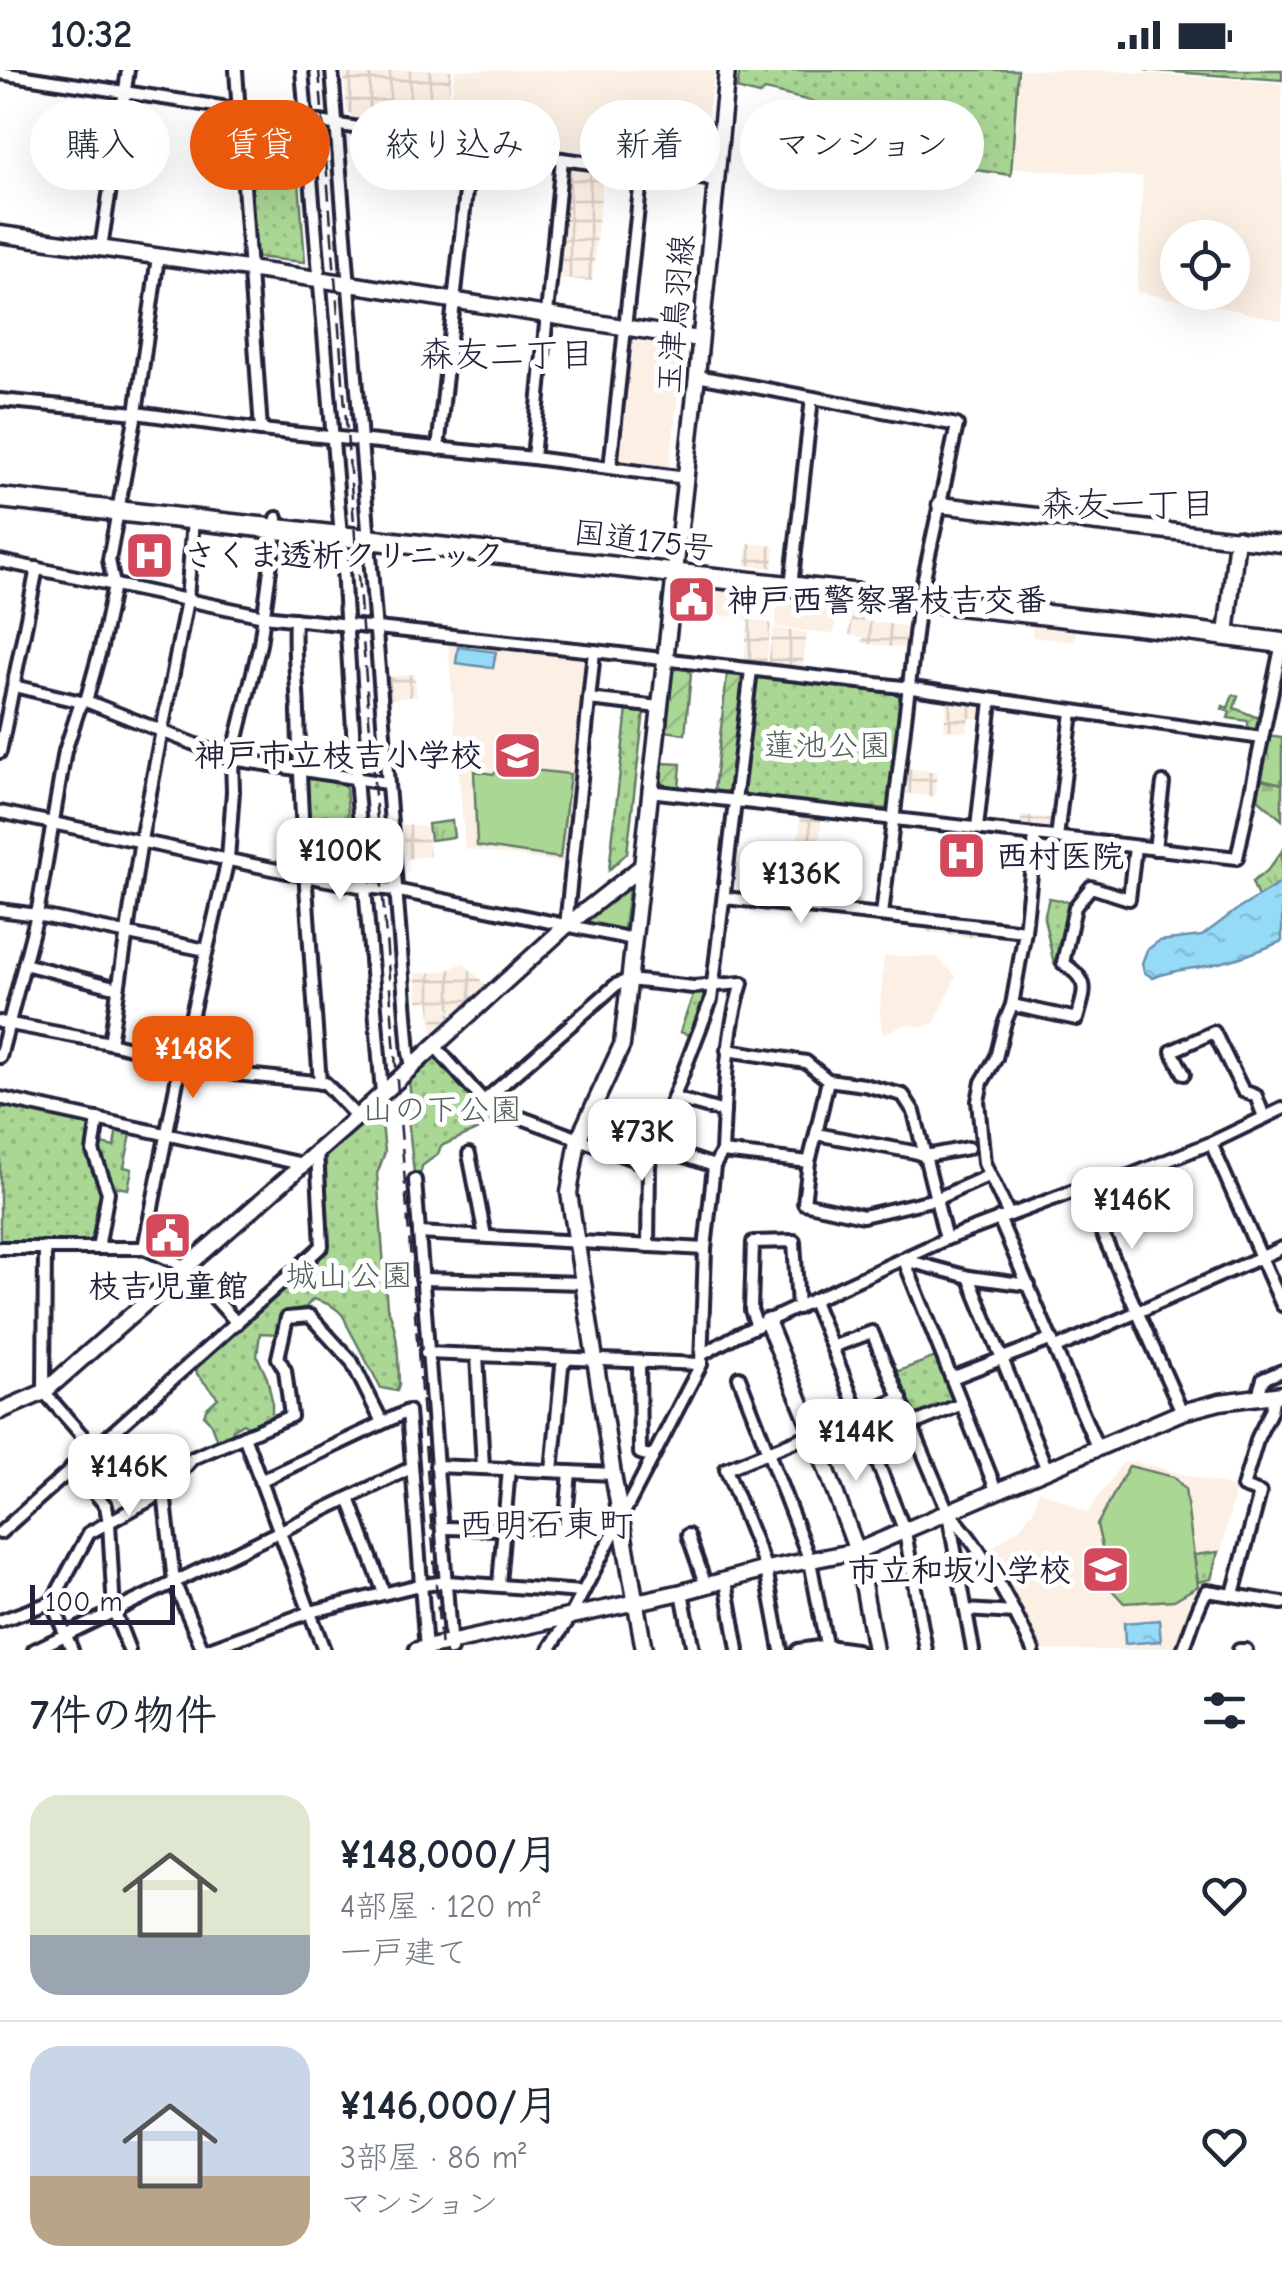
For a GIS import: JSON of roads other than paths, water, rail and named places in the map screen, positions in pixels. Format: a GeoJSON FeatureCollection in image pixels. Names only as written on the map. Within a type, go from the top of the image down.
{"type":"FeatureCollection","features":[{"type":"Feature","properties":{"kind":"highway","name":"国道175号"},"geometry":{"type":"LineString","coordinates":[[0,486],[193,519],[277,523]]}},
{"type":"Feature","properties":{"kind":"highway","name":"国道175号"},"geometry":{"type":"LineString","coordinates":[[0,498],[119,505],[1227,630],[1282,632]]}},
{"type":"Feature","properties":{"kind":"highway","name":"国道175号"},"geometry":{"type":"LineString","coordinates":[[1227,630],[1282,643]]}},
{"type":"Feature","properties":{"kind":"street"},"geometry":{"type":"LineString","coordinates":[[101,248],[128,70]]}},
{"type":"Feature","properties":{"kind":"street"},"geometry":{"type":"LineString","coordinates":[[236,70],[238,100]]}},
{"type":"Feature","properties":{"kind":"street"},"geometry":{"type":"LineString","coordinates":[[302,70],[304,100]]}},
{"type":"Feature","properties":{"kind":"street"},"geometry":{"type":"LineString","coordinates":[[332,70],[386,783],[412,1066]]}},
{"type":"Feature","properties":{"kind":"street","name":"玉津鳥羽線"},"geometry":{"type":"LineString","coordinates":[[720,140],[727,70]]}},
{"type":"Feature","properties":{"kind":"street"},"geometry":{"type":"LineString","coordinates":[[0,73],[41,74],[190,102]]}},
{"type":"Feature","properties":{"kind":"street"},"geometry":{"type":"LineString","coordinates":[[330,123],[350,126]]}},
{"type":"Feature","properties":{"kind":"street"},"geometry":{"type":"LineString","coordinates":[[533,458],[562,160],[580,162]]}},
{"type":"Feature","properties":{"kind":"street"},"geometry":{"type":"LineString","coordinates":[[244,190],[262,430]]}},
{"type":"Feature","properties":{"kind":"street"},"geometry":{"type":"LineString","coordinates":[[311,190],[382,1093]]}},
{"type":"Feature","properties":{"kind":"street"},"geometry":{"type":"LineString","coordinates":[[438,449],[467,190]]}},
{"type":"Feature","properties":{"kind":"street"},"geometry":{"type":"LineString","coordinates":[[610,468],[640,190]]}},
{"type":"Feature","properties":{"kind":"street","name":"玉津鳥羽線"},"geometry":{"type":"LineString","coordinates":[[644,1650],[570,1193],[578,1140],[622,1045],[715,190]]}},
{"type":"Feature","properties":{"kind":"street"},"geometry":{"type":"LineString","coordinates":[[0,234],[699,339]]}},
{"type":"Feature","properties":{"kind":"street"},"geometry":{"type":"LineString","coordinates":[[0,1056],[4,1023],[36,915],[65,751],[101,647],[114,585],[109,560],[158,258]]}},
{"type":"Feature","properties":{"kind":"street"},"geometry":{"type":"LineString","coordinates":[[697,376],[957,425],[920,596],[882,915]]}},
{"type":"Feature","properties":{"kind":"street"},"geometry":{"type":"LineString","coordinates":[[792,582],[812,398]]}},
{"type":"Feature","properties":{"kind":"street"},"geometry":{"type":"LineString","coordinates":[[0,400],[136,412],[686,478]]}},
{"type":"Feature","properties":{"kind":"street"},"geometry":{"type":"LineString","coordinates":[[940,505],[1282,544]]}},
{"type":"Feature","properties":{"kind":"street"},"geometry":{"type":"LineString","coordinates":[[110,1043],[141,840],[187,600],[193,519]]}},
{"type":"Feature","properties":{"kind":"street"},"geometry":{"type":"LineString","coordinates":[[144,1248],[228,859],[232,759],[260,644],[277,523]]}},
{"type":"Feature","properties":{"kind":"street"},"geometry":{"type":"LineString","coordinates":[[1227,630],[1237,538]]}},
{"type":"Feature","properties":{"kind":"street"},"geometry":{"type":"LineString","coordinates":[[0,561],[264,616],[910,688],[1262,738]]}},
{"type":"Feature","properties":{"kind":"street"},"geometry":{"type":"LineString","coordinates":[[0,752],[8,690],[37,568]]}},
{"type":"Feature","properties":{"kind":"street"},"geometry":{"type":"LineString","coordinates":[[295,619],[299,769],[320,1082]]}},
{"type":"Feature","properties":{"kind":"street"},"geometry":{"type":"LineString","coordinates":[[649,791],[1237,858],[1282,643]]}},
{"type":"Feature","properties":{"kind":"street"},"geometry":{"type":"LineString","coordinates":[[566,926],[594,650]]}},
{"type":"Feature","properties":{"kind":"street"},"geometry":{"type":"LineString","coordinates":[[648,1246],[649,1166],[654,1146],[714,985],[751,670]]}},
{"type":"Feature","properties":{"kind":"street"},"geometry":{"type":"LineString","coordinates":[[8,690],[83,702],[232,759],[386,783]]}},
{"type":"Feature","properties":{"kind":"street"},"geometry":{"type":"LineString","coordinates":[[589,699],[659,707]]}},
{"type":"Feature","properties":{"kind":"street"},"geometry":{"type":"LineString","coordinates":[[977,828],[991,700]]}},
{"type":"Feature","properties":{"kind":"street"},"geometry":{"type":"LineString","coordinates":[[1057,838],[1072,712]]}},
{"type":"Feature","properties":{"kind":"street"},"geometry":{"type":"LineString","coordinates":[[1155,849],[1162,783]]}},
{"type":"Feature","properties":{"kind":"street"},"geometry":{"type":"LineString","coordinates":[[0,812],[634,939]]}},
{"type":"Feature","properties":{"kind":"street"},"geometry":{"type":"LineString","coordinates":[[1035,836],[1012,1006],[978,1101],[984,1163],[1098,1447]]}},
{"type":"Feature","properties":{"kind":"street"},"geometry":{"type":"LineString","coordinates":[[1012,1006],[1077,1019],[1085,989],[1079,974],[1064,963],[1075,906],[1091,887],[1129,899],[1135,847]]}},
{"type":"Feature","properties":{"kind":"street"},"geometry":{"type":"LineString","coordinates":[[0,1412],[44,1392],[357,1117],[566,926],[640,866]]}},
{"type":"Feature","properties":{"kind":"street"},"geometry":{"type":"LineString","coordinates":[[724,898],[1025,931]]}},
{"type":"Feature","properties":{"kind":"street"},"geometry":{"type":"LineString","coordinates":[[0,910],[206,950]]}},
{"type":"Feature","properties":{"kind":"street"},"geometry":{"type":"LineString","coordinates":[[24,964],[118,988]]}},
{"type":"Feature","properties":{"kind":"street"},"geometry":{"type":"LineString","coordinates":[[485,1100],[616,984],[629,980],[693,987],[742,983],[727,1050],[722,1152],[714,1166],[705,1250],[702,1359],[570,1617],[549,1650]]}},
{"type":"Feature","properties":{"kind":"street"},"geometry":{"type":"LineString","coordinates":[[4,1023],[110,1043],[235,1074],[325,1083],[357,1117]]}},
{"type":"Feature","properties":{"kind":"street"},"geometry":{"type":"LineString","coordinates":[[1184,1074],[1172,1051],[1214,1032],[1243,1091],[1256,1096],[1264,1118]]}},
{"type":"Feature","properties":{"kind":"street"},"geometry":{"type":"LineString","coordinates":[[434,1045],[488,1105],[649,1166]]}},
{"type":"Feature","properties":{"kind":"street"},"geometry":{"type":"LineString","coordinates":[[727,1050],[806,1062],[828,1080],[903,1094],[914,1112],[946,1239]]}},
{"type":"Feature","properties":{"kind":"street"},"geometry":{"type":"LineString","coordinates":[[828,1080],[804,1203],[863,1216],[936,1199],[990,1175]]}},
{"type":"Feature","properties":{"kind":"street"},"geometry":{"type":"LineString","coordinates":[[0,1098],[302,1164]]}},
{"type":"Feature","properties":{"kind":"street"},"geometry":{"type":"LineString","coordinates":[[674,1098],[724,1112]]}},
{"type":"Feature","properties":{"kind":"street"},"geometry":{"type":"LineString","coordinates":[[426,1352],[702,1359],[762,1323],[946,1239],[1082,1188],[1128,1176],[1282,1110]]}},
{"type":"Feature","properties":{"kind":"street"},"geometry":{"type":"LineString","coordinates":[[98,1119],[92,1151],[108,1192],[98,1248]]}},
{"type":"Feature","properties":{"kind":"street"},"geometry":{"type":"LineString","coordinates":[[816,1134],[925,1156],[968,1148]]}},
{"type":"Feature","properties":{"kind":"street"},"geometry":{"type":"LineString","coordinates":[[1211,1143],[1282,1305]]}},
{"type":"Feature","properties":{"kind":"street"},"geometry":{"type":"LineString","coordinates":[[654,1146],[714,1166]]}},
{"type":"Feature","properties":{"kind":"street"},"geometry":{"type":"LineString","coordinates":[[0,1533],[322,1246],[317,1152]]}},
{"type":"Feature","properties":{"kind":"street"},"geometry":{"type":"LineString","coordinates":[[722,1152],[809,1162]]}},
{"type":"Feature","properties":{"kind":"street"},"geometry":{"type":"LineString","coordinates":[[469,1154],[485,1236]]}},
{"type":"Feature","properties":{"kind":"street"},"geometry":{"type":"LineString","coordinates":[[415,1180],[450,1647]]}},
{"type":"Feature","properties":{"kind":"street"},"geometry":{"type":"LineString","coordinates":[[1091,1208],[1182,1412]]}},
{"type":"Feature","properties":{"kind":"street"},"geometry":{"type":"LineString","coordinates":[[420,1233],[705,1250]]}},
{"type":"Feature","properties":{"kind":"street"},"geometry":{"type":"LineString","coordinates":[[798,1308],[794,1241],[752,1242],[751,1310],[762,1323],[813,1433],[857,1551],[875,1650]]}},
{"type":"Feature","properties":{"kind":"street"},"geometry":{"type":"LineString","coordinates":[[0,1248],[144,1248],[186,1267],[236,1323]]}},
{"type":"Feature","properties":{"kind":"street"},"geometry":{"type":"LineString","coordinates":[[45,1248],[44,1392],[94,1449]]}},
{"type":"Feature","properties":{"kind":"street"},"geometry":{"type":"LineString","coordinates":[[952,1378],[1137,1311],[1282,1248]]}},
{"type":"Feature","properties":{"kind":"street"},"geometry":{"type":"LineString","coordinates":[[904,1260],[970,1277],[1030,1285]]}},
{"type":"Feature","properties":{"kind":"street"},"geometry":{"type":"LineString","coordinates":[[904,1260],[996,1492]]}},
{"type":"Feature","properties":{"kind":"street"},"geometry":{"type":"LineString","coordinates":[[970,1277],[1048,1470]]}},
{"type":"Feature","properties":{"kind":"street"},"geometry":{"type":"LineString","coordinates":[[422,1279],[584,1283]]}},
{"type":"Feature","properties":{"kind":"street"},"geometry":{"type":"LineString","coordinates":[[813,1301],[904,1532],[926,1650]]}},
{"type":"Feature","properties":{"kind":"street"},"geometry":{"type":"LineString","coordinates":[[0,1621],[52,1602],[89,1533],[164,1492],[193,1458],[290,1416],[285,1370],[278,1358],[287,1318],[310,1316],[352,1362],[382,1422]]}},
{"type":"Feature","properties":{"kind":"street"},"geometry":{"type":"LineString","coordinates":[[832,1348],[872,1332],[948,1512],[973,1650]]}},
{"type":"Feature","properties":{"kind":"street"},"geometry":{"type":"LineString","coordinates":[[476,1355],[482,1467]]}},
{"type":"Feature","properties":{"kind":"street"},"geometry":{"type":"LineString","coordinates":[[552,1471],[562,1366],[568,1358]]}},
{"type":"Feature","properties":{"kind":"street"},"geometry":{"type":"LineString","coordinates":[[639,1360],[640,1452],[653,1457]]}},
{"type":"Feature","properties":{"kind":"street"},"geometry":{"type":"LineString","coordinates":[[1258,1396],[1263,1379],[1282,1371]]}},
{"type":"Feature","properties":{"kind":"street"},"geometry":{"type":"LineString","coordinates":[[739,1377],[810,1561],[827,1648]]}},
{"type":"Feature","properties":{"kind":"street"},"geometry":{"type":"LineString","coordinates":[[260,1481],[408,1411],[422,1585],[423,1649],[450,1647],[766,1569],[857,1551],[1182,1412],[1278,1395],[1258,1438],[1243,1487],[1260,1493],[1233,1594]]}},
{"type":"Feature","properties":{"kind":"street"},"geometry":{"type":"LineString","coordinates":[[781,1650],[766,1569],[726,1469],[900,1398]]}},
{"type":"Feature","properties":{"kind":"street"},"geometry":{"type":"LineString","coordinates":[[913,1424],[962,1404]]}},
{"type":"Feature","properties":{"kind":"street"},"geometry":{"type":"LineString","coordinates":[[244,1436],[324,1650]]}},
{"type":"Feature","properties":{"kind":"street"},"geometry":{"type":"LineString","coordinates":[[436,1466],[613,1474]]}},
{"type":"Feature","properties":{"kind":"street"},"geometry":{"type":"LineString","coordinates":[[72,1467],[106,1506],[114,1611],[129,1650]]}},
{"type":"Feature","properties":{"kind":"street"},"geometry":{"type":"LineString","coordinates":[[34,1650],[412,1468]]}},
{"type":"Feature","properties":{"kind":"street"},"geometry":{"type":"LineString","coordinates":[[499,1584],[509,1468]]}},
{"type":"Feature","properties":{"kind":"street"},"geometry":{"type":"LineString","coordinates":[[442,1528],[504,1529],[511,1525],[564,1530],[570,1472]]}},
{"type":"Feature","properties":{"kind":"street"},"geometry":{"type":"LineString","coordinates":[[164,1492],[174,1582],[204,1650],[310,1612],[422,1585],[499,1584],[582,1592]]}},
{"type":"Feature","properties":{"kind":"street"},"geometry":{"type":"LineString","coordinates":[[350,1498],[384,1593]]}},
{"type":"Feature","properties":{"kind":"street"},"geometry":{"type":"LineString","coordinates":[[948,1512],[1016,1613],[1033,1650]]}},
{"type":"Feature","properties":{"kind":"street"},"geometry":{"type":"LineString","coordinates":[[688,1534],[706,1586]]}},
{"type":"Feature","properties":{"kind":"street"},"geometry":{"type":"LineString","coordinates":[[726,1581],[738,1650]]}},
{"type":"Feature","properties":{"kind":"street"},"geometry":{"type":"LineString","coordinates":[[682,1592],[693,1650]]}},
{"type":"Feature","properties":{"kind":"street"},"geometry":{"type":"LineString","coordinates":[[1183,1650],[1201,1598],[1207,1592],[1282,1603]]}},
{"type":"Feature","properties":{"kind":"street"},"geometry":{"type":"LineString","coordinates":[[52,1602],[72,1650]]}},
{"type":"Feature","properties":{"kind":"street"},"geometry":{"type":"LineString","coordinates":[[966,1610],[1016,1613]]}},
{"type":"Feature","properties":{"kind":"street"},"geometry":{"type":"LineString","coordinates":[[798,1650],[856,1650]]}},
{"type":"Feature","properties":{"kind":"street"},"geometry":{"type":"LineString","coordinates":[[1238,1650],[1246,1650]]}},
{"type":"Feature","properties":{"kind":"water"},"geometry":{"type":"Polygon","coordinates":[[[458,647],[496,652],[493,668],[456,663],[458,647]]]}},
{"type":"Feature","properties":{"kind":"water"},"geometry":{"type":"Polygon","coordinates":[[[1282,882],[1282,941],[1207,966],[1153,978],[1144,972],[1142,963],[1147,950],[1159,941],[1202,936],[1282,882]]]}},
{"type":"Feature","properties":{"kind":"water"},"geometry":{"type":"Polygon","coordinates":[[[1159,1620],[1161,1641],[1125,1644],[1124,1623],[1159,1620]]]}},
{"type":"Feature","properties":{"kind":"railway"},"geometry":{"type":"LineString","coordinates":[[319,70],[441,1650]]}},
{"type":"Feature","properties":{"kind":"place","name":"さくま透析クリニック"},"geometry":{"type":"Point","coordinates":[149,555]}},
{"type":"Feature","properties":{"kind":"place","name":"神戸西警察署枝吉交番"},"geometry":{"type":"Point","coordinates":[692,600]}},
{"type":"Feature","properties":{"kind":"place","name":"神戸市立枝吉小学校"},"geometry":{"type":"Point","coordinates":[517,755]}},
{"type":"Feature","properties":{"kind":"place","name":"西村医院"},"geometry":{"type":"Point","coordinates":[961,856]}},
{"type":"Feature","properties":{"kind":"place","name":"枝吉児童館"},"geometry":{"type":"Point","coordinates":[168,1236]}},
{"type":"Feature","properties":{"kind":"place","name":"市立和坂小学校"},"geometry":{"type":"Point","coordinates":[1106,1570]}},
{"type":"Feature","properties":{"kind":"district","name":"森友二丁目"},"geometry":{"type":"Point","coordinates":[507,354]}},
{"type":"Feature","properties":{"kind":"district","name":"森友一丁目"},"geometry":{"type":"Point","coordinates":[1128,504]}},
{"type":"Feature","properties":{"kind":"district","name":"西明石東町"},"geometry":{"type":"Point","coordinates":[546,1524]}},
{"type":"Feature","properties":{"kind":"park label","name":"蓮池公園"},"geometry":{"type":"Point","coordinates":[827,745]}},
{"type":"Feature","properties":{"kind":"park label","name":"山の下公園"},"geometry":{"type":"Point","coordinates":[442,1109]}},
{"type":"Feature","properties":{"kind":"park label","name":"城山公園"},"geometry":{"type":"Point","coordinates":[349,1275]}}]}
